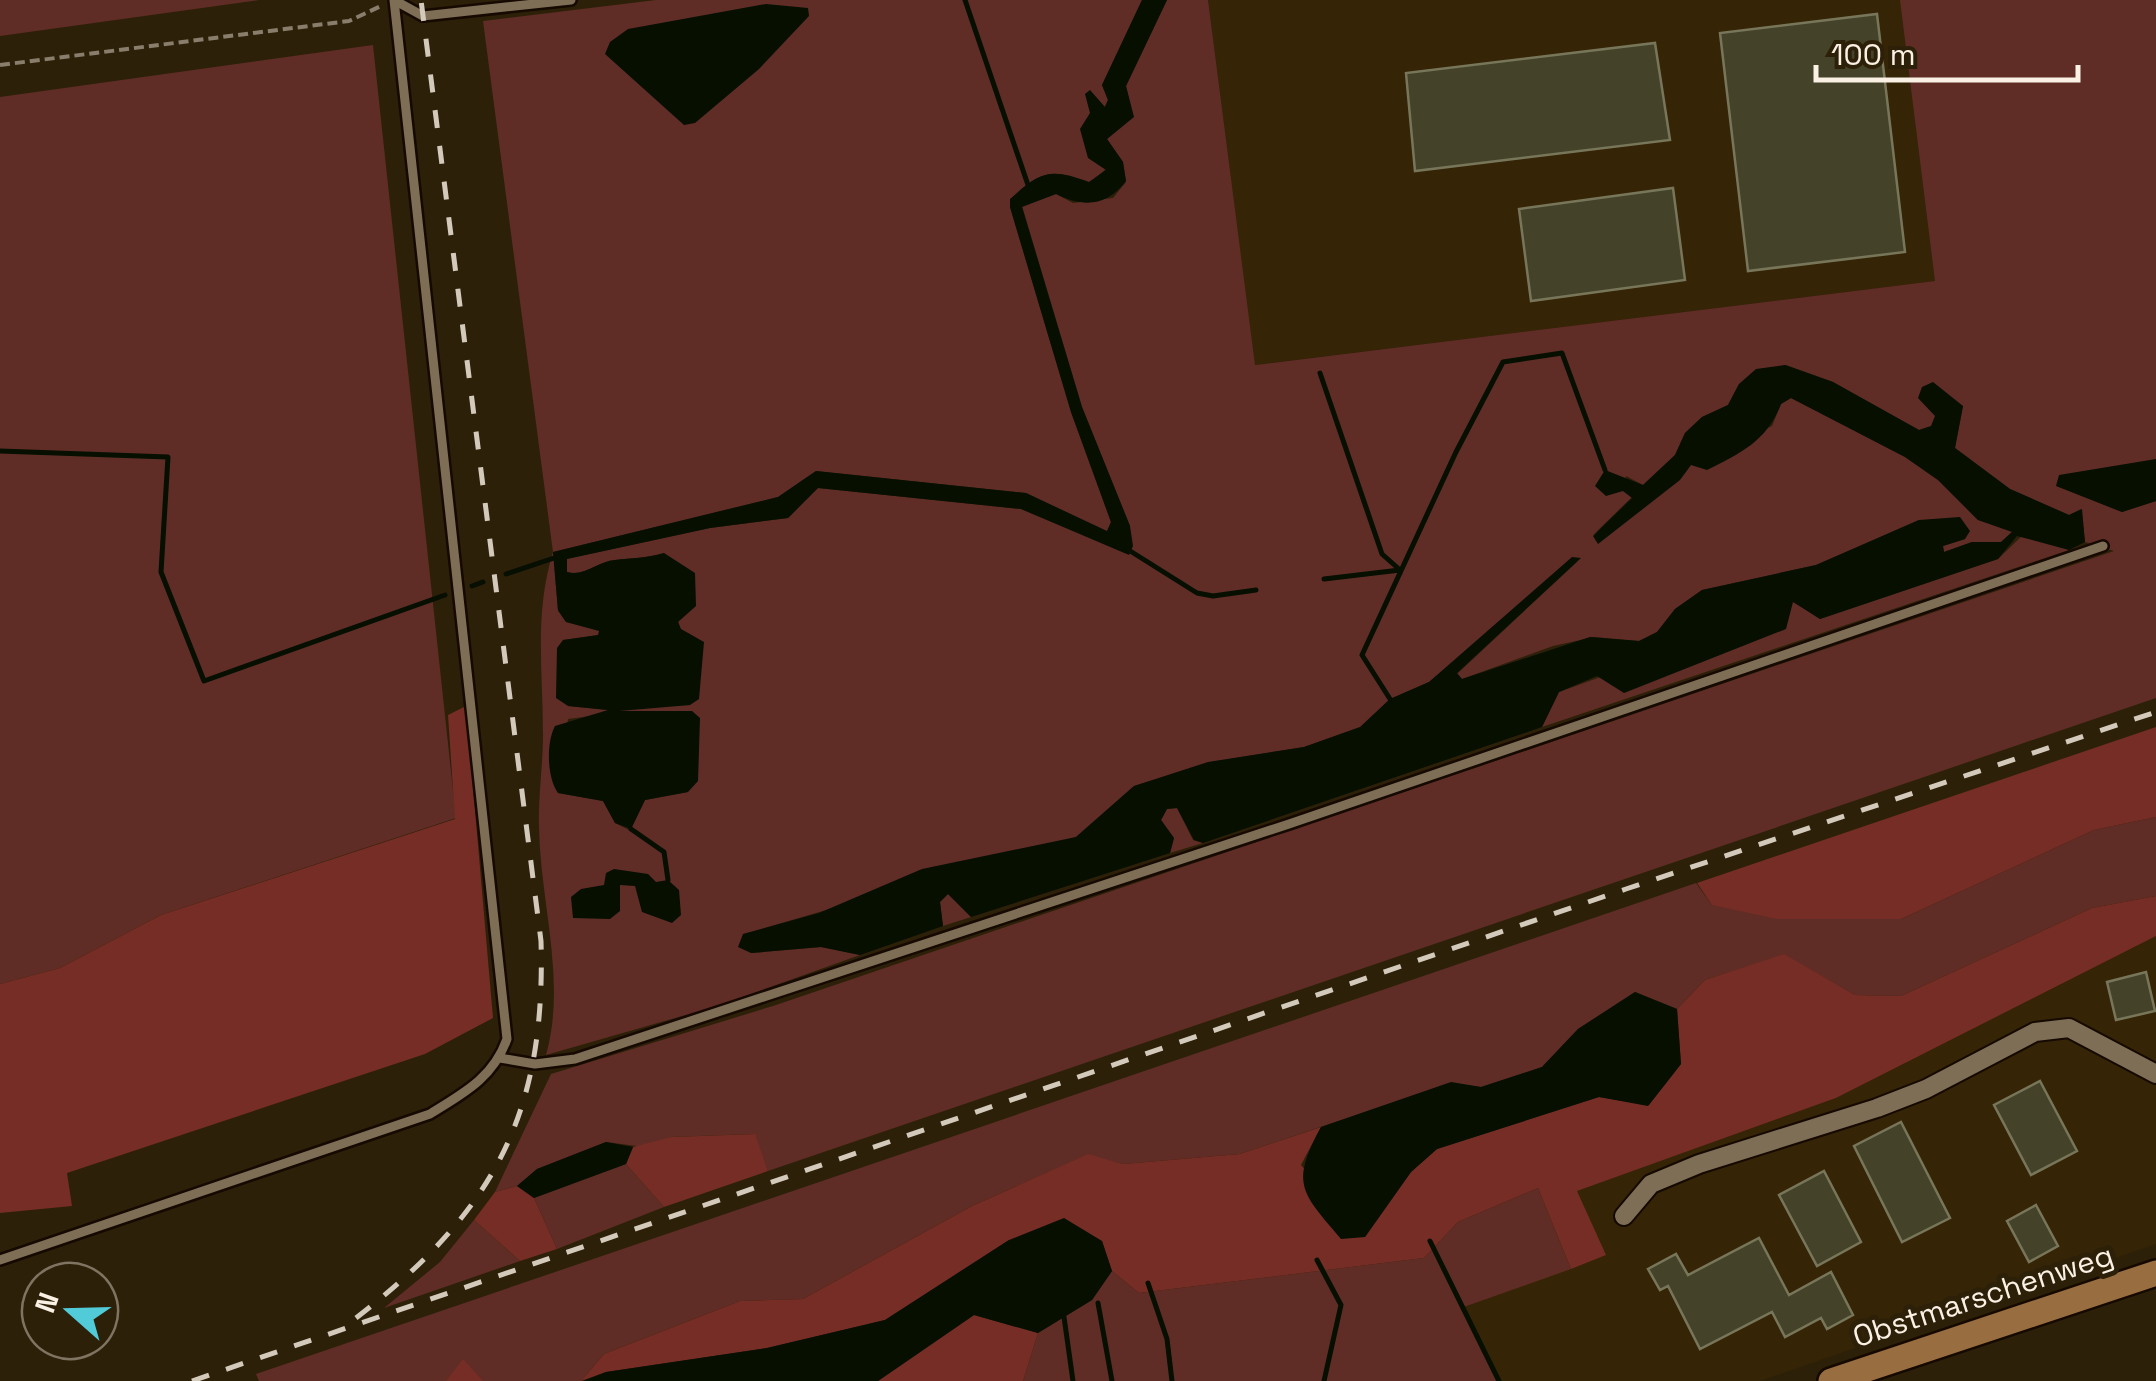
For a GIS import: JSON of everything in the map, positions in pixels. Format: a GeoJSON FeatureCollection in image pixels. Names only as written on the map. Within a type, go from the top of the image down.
{"type":"FeatureCollection","features":[{"type":"Feature","properties":{"kind":"main road","name":"Obstmarschenweg"},"geometry":{"type":"LineString","coordinates":[[1831,1381],[2156,1273]]}},
{"type":"Feature","properties":{"kind":"street"},"geometry":{"type":"LineString","coordinates":[[1624,1216],[1651,1184],[1699,1164],[1926,1089],[2035,1032],[2068,1028],[2156,1074]]}},
{"type":"Feature","properties":{"kind":"lane"},"geometry":{"type":"LineString","coordinates":[[394,0],[423,16],[571,0]]}},
{"type":"Feature","properties":{"kind":"lane"},"geometry":{"type":"LineString","coordinates":[[0,1260],[430,1114],[477,1086],[500,1058],[508,1039],[394,0]]}},
{"type":"Feature","properties":{"kind":"lane"},"geometry":{"type":"LineString","coordinates":[[500,1058],[535,1064],[575,1059],[822,980],[2103,546]]}},
{"type":"Feature","properties":{"kind":"path"},"geometry":{"type":"LineString","coordinates":[[0,65],[348,20],[394,0]]}},
{"type":"Feature","properties":{"kind":"shaded area"},"geometry":{"type":"Polygon","coordinates":[[[0,0],[259,0],[0,36],[0,0]]]}},
{"type":"Feature","properties":{"kind":"shaded area"},"geometry":{"type":"Polygon","coordinates":[[[656,0],[1142,0],[1102,85],[1108,100],[1104,108],[1106,169],[1089,183],[1065,175],[1039,177],[1011,199],[1010,207],[1071,412],[1111,522],[1107,532],[1026,493],[816,471],[778,497],[553,552],[483,21],[656,0]]]}},
{"type":"Feature","properties":{"kind":"shaded area"},"geometry":{"type":"Polygon","coordinates":[[[1142,0],[1167,0],[1126,86],[1134,117],[1107,139],[1123,162],[1126,181],[1103,200],[1085,203],[1056,194],[1022,207],[1082,407],[1130,526],[1133,546],[1129,555],[1021,509],[818,488],[788,518],[710,528],[567,559],[567,572],[574,573],[609,561],[664,553],[695,573],[696,606],[678,622],[681,629],[704,642],[699,699],[690,705],[619,711],[692,711],[700,718],[698,781],[688,792],[645,800],[631,829],[615,823],[603,801],[558,793],[549,760],[555,726],[608,710],[568,706],[556,698],[557,648],[563,640],[598,635],[599,631],[566,622],[558,610],[553,552],[778,497],[816,471],[1026,493],[1107,531],[1111,522],[1071,412],[1010,199],[1046,175],[1065,175],[1089,182],[1106,170],[1088,158],[1080,129],[1090,113],[1085,94],[1090,90],[1105,107],[1108,100],[1102,85],[1142,0]]]}},
{"type":"Feature","properties":{"kind":"shaded area"},"geometry":{"type":"Polygon","coordinates":[[[1167,0],[1208,0],[1255,365],[1935,281],[1900,0],[2156,0],[2156,459],[2057,486],[2122,512],[2156,501],[2156,698],[768,1171],[754,1134],[671,1137],[644,1147],[606,1142],[537,1169],[517,1186],[495,1192],[551,1074],[773,1006],[2114,551],[2085,542],[2081,509],[2069,515],[2010,489],[1955,448],[1963,406],[1918,397],[1936,415],[1932,426],[1919,430],[1833,382],[1786,365],[1739,384],[1728,405],[1702,417],[1685,433],[1675,455],[1643,485],[1626,476],[1623,491],[1632,497],[1593,535],[1691,465],[1772,426],[1781,404],[1791,398],[1905,457],[1938,480],[1978,520],[2013,531],[2001,542],[1972,542],[1944,552],[1943,546],[1965,539],[1919,520],[1816,565],[1702,590],[1675,609],[1657,632],[1639,641],[1594,637],[1553,646],[1462,679],[1457,674],[1580,559],[1429,682],[1390,699],[1361,727],[1304,747],[1212,762],[1134,786],[1076,837],[744,934],[751,953],[821,947],[860,955],[717,1006],[546,1055],[554,998],[540,855],[541,643],[543,598],[553,552],[558,611],[566,622],[599,630],[599,635],[563,640],[568,706],[608,710],[606,714],[568,719],[558,793],[603,801],[615,823],[643,837],[631,829],[645,800],[688,792],[619,711],[623,707],[690,705],[664,553],[609,561],[574,573],[567,572],[566,559],[710,528],[788,518],[818,488],[1021,509],[1129,554],[1130,526],[1082,407],[1022,206],[1056,194],[1073,203],[1113,198],[1126,182],[1123,162],[1107,139],[1133,117],[1126,86],[1167,0]]]}},
{"type":"Feature","properties":{"kind":"shaded area"},"geometry":{"type":"Polygon","coordinates":[[[1208,0],[2156,0],[2156,254],[1254,365],[1208,0]]]}},
{"type":"Feature","properties":{"kind":"shaded area"},"geometry":{"type":"Polygon","coordinates":[[[766,4],[808,8],[809,16],[759,69],[695,123],[684,125],[605,54],[610,42],[628,29],[766,4]]]}},
{"type":"Feature","properties":{"kind":"shaded area"},"geometry":{"type":"Polygon","coordinates":[[[373,45],[456,818],[161,915],[60,968],[0,984],[0,97],[373,45]]]}},
{"type":"Feature","properties":{"kind":"shaded area"},"geometry":{"type":"Polygon","coordinates":[[[1785,365],[1833,382],[1919,430],[1931,426],[1935,416],[1918,398],[1922,387],[1933,382],[1963,406],[1955,448],[2010,489],[2069,515],[2082,509],[2085,542],[2069,550],[2017,536],[1998,559],[1820,619],[1793,602],[1786,629],[1624,693],[1597,676],[1559,692],[1542,727],[1203,843],[1194,840],[1177,808],[1167,809],[1161,820],[1174,838],[1170,853],[971,917],[948,894],[940,902],[943,926],[860,955],[821,947],[751,953],[738,947],[743,934],[819,913],[922,869],[1076,837],[1134,786],[1208,762],[1304,747],[1360,727],[1390,699],[1429,682],[1572,557],[1581,558],[1457,673],[1462,679],[1590,637],[1639,641],[1657,632],[1675,609],[1702,590],[1816,565],[1919,520],[1960,517],[1970,531],[1965,539],[1943,546],[1944,552],[1972,542],[2001,542],[2012,532],[1978,520],[1938,480],[1905,457],[1791,398],[1781,404],[1768,428],[1752,444],[1707,470],[1691,465],[1680,480],[1598,544],[1593,536],[1632,498],[1623,491],[1606,496],[1595,486],[1605,470],[1643,485],[1675,455],[1685,433],[1702,417],[1728,405],[1739,384],[1756,369],[1785,365]]]}},
{"type":"Feature","properties":{"kind":"shaded area"},"geometry":{"type":"Polygon","coordinates":[[[2156,459],[2156,501],[2122,512],[2056,486],[2059,475],[2156,459]]]}},
{"type":"Feature","properties":{"kind":"shaded area"},"geometry":{"type":"Polygon","coordinates":[[[2024,534],[2069,550],[1542,727],[1559,692],[1788,609],[1793,601],[1820,619],[1998,559],[2024,534]]]}},
{"type":"Feature","properties":{"kind":"shaded area"},"geometry":{"type":"Polygon","coordinates":[[[466,706],[493,1018],[425,1054],[67,1173],[72,1206],[0,1213],[0,984],[60,968],[161,915],[455,819],[448,715],[466,706]]]}},
{"type":"Feature","properties":{"kind":"shaded area"},"geometry":{"type":"Polygon","coordinates":[[[2156,727],[2156,817],[2094,830],[1901,919],[1777,919],[1712,905],[1697,883],[2156,727]]]}},
{"type":"Feature","properties":{"kind":"shaded area"},"geometry":{"type":"Polygon","coordinates":[[[1177,808],[1193,840],[1203,843],[1170,853],[1174,838],[1161,820],[1167,809],[1177,808]]]}},
{"type":"Feature","properties":{"kind":"shaded area"},"geometry":{"type":"Polygon","coordinates":[[[2156,817],[2156,896],[2092,908],[1901,996],[1855,995],[1784,955],[1705,980],[1677,1009],[1635,992],[1578,1029],[1542,1067],[1481,1087],[1451,1083],[1240,1154],[1123,1164],[1087,1155],[972,1206],[803,1299],[740,1301],[604,1354],[581,1381],[259,1381],[256,1374],[1696,883],[1712,905],[1901,919],[2094,830],[2156,817]]]}},
{"type":"Feature","properties":{"kind":"shaded area"},"geometry":{"type":"Polygon","coordinates":[[[614,869],[648,874],[656,882],[668,880],[679,890],[681,915],[672,923],[642,912],[635,886],[620,885],[620,911],[610,919],[573,918],[571,897],[581,889],[604,885],[606,873],[614,869]]]}},
{"type":"Feature","properties":{"kind":"shaded area"},"geometry":{"type":"Polygon","coordinates":[[[948,894],[971,917],[943,926],[940,902],[948,894]]]}},
{"type":"Feature","properties":{"kind":"shaded area"},"geometry":{"type":"Polygon","coordinates":[[[2156,896],[2156,936],[1836,1098],[1577,1191],[1606,1255],[1571,1269],[1538,1188],[1458,1222],[1424,1258],[1139,1293],[1112,1271],[1102,1241],[1009,1240],[885,1320],[767,1348],[606,1372],[581,1381],[604,1354],[740,1301],[803,1299],[972,1206],[1088,1154],[1123,1164],[1240,1154],[1321,1127],[1301,1165],[1365,1237],[1411,1172],[1437,1149],[1599,1097],[1649,1105],[1681,1064],[1677,1009],[1705,980],[1784,954],[1855,995],[1901,996],[2092,908],[2156,896]]]}},
{"type":"Feature","properties":{"kind":"shaded area"},"geometry":{"type":"Polygon","coordinates":[[[2156,936],[2156,1244],[1760,1381],[1499,1381],[1461,1308],[1605,1255],[1576,1191],[1836,1098],[2156,936]]]}},
{"type":"Feature","properties":{"kind":"shaded area"},"geometry":{"type":"Polygon","coordinates":[[[1635,992],[1677,1009],[1681,1064],[1648,1106],[1599,1097],[1437,1149],[1411,1172],[1365,1237],[1341,1239],[1309,1198],[1304,1187],[1305,1162],[1321,1127],[1451,1082],[1481,1087],[1542,1067],[1578,1029],[1635,992]]]}},
{"type":"Feature","properties":{"kind":"shaded area"},"geometry":{"type":"Polygon","coordinates":[[[755,1134],[768,1171],[664,1207],[626,1164],[633,1147],[671,1137],[755,1134]]]}},
{"type":"Feature","properties":{"kind":"shaded area"},"geometry":{"type":"Polygon","coordinates":[[[606,1142],[633,1147],[626,1164],[534,1198],[517,1186],[537,1169],[606,1142]]]}},
{"type":"Feature","properties":{"kind":"shaded area"},"geometry":{"type":"Polygon","coordinates":[[[626,1164],[664,1207],[557,1249],[534,1198],[626,1164]]]}},
{"type":"Feature","properties":{"kind":"shaded area"},"geometry":{"type":"Polygon","coordinates":[[[517,1186],[534,1198],[557,1249],[520,1261],[474,1220],[495,1192],[517,1186]]]}},
{"type":"Feature","properties":{"kind":"shaded area"},"geometry":{"type":"Polygon","coordinates":[[[1538,1188],[1571,1269],[1461,1308],[1499,1381],[1023,1381],[1038,1333],[1092,1300],[1112,1271],[1139,1293],[1424,1258],[1458,1222],[1538,1188]]]}},
{"type":"Feature","properties":{"kind":"shaded area"},"geometry":{"type":"Polygon","coordinates":[[[1064,1218],[1102,1241],[1112,1271],[1092,1300],[1038,1333],[974,1315],[878,1381],[583,1381],[606,1372],[767,1348],[885,1320],[1009,1240],[1064,1218]]]}},
{"type":"Feature","properties":{"kind":"shaded area"},"geometry":{"type":"Polygon","coordinates":[[[474,1220],[520,1261],[384,1308],[440,1262],[474,1220]]]}},
{"type":"Feature","properties":{"kind":"shaded area"},"geometry":{"type":"Polygon","coordinates":[[[974,1315],[1038,1333],[1023,1381],[878,1381],[974,1315]]]}},
{"type":"Feature","properties":{"kind":"shaded area"},"geometry":{"type":"Polygon","coordinates":[[[463,1359],[483,1381],[446,1381],[463,1359]]]}},
{"type":"Feature","properties":{"kind":"building"},"geometry":{"type":"Polygon","coordinates":[[[1877,14],[1905,252],[1748,271],[1720,33],[1877,14]]]}},
{"type":"Feature","properties":{"kind":"building"},"geometry":{"type":"Polygon","coordinates":[[[1655,43],[1670,140],[1415,171],[1406,73],[1655,43]]]}},
{"type":"Feature","properties":{"kind":"building"},"geometry":{"type":"Polygon","coordinates":[[[1673,188],[1685,280],[1531,301],[1519,209],[1673,188]]]}},
{"type":"Feature","properties":{"kind":"building"},"geometry":{"type":"Polygon","coordinates":[[[2146,972],[2155,1011],[2116,1020],[2107,982],[2146,972]]]}},
{"type":"Feature","properties":{"kind":"building"},"geometry":{"type":"Polygon","coordinates":[[[2040,1081],[2077,1151],[2031,1175],[1994,1105],[2040,1081]]]}},
{"type":"Feature","properties":{"kind":"building"},"geometry":{"type":"Polygon","coordinates":[[[1901,1122],[1950,1218],[1902,1242],[1854,1146],[1901,1122]]]}},
{"type":"Feature","properties":{"kind":"building"},"geometry":{"type":"Polygon","coordinates":[[[1824,1171],[1861,1242],[1817,1266],[1779,1195],[1824,1171]]]}},
{"type":"Feature","properties":{"kind":"building"},"geometry":{"type":"Polygon","coordinates":[[[2036,1205],[2058,1246],[2029,1262],[2007,1221],[2036,1205]]]}},
{"type":"Feature","properties":{"kind":"building"},"geometry":{"type":"Polygon","coordinates":[[[1759,1238],[1789,1295],[1831,1272],[1853,1315],[1827,1329],[1821,1318],[1785,1337],[1772,1312],[1700,1349],[1668,1286],[1660,1290],[1648,1269],[1676,1254],[1688,1275],[1759,1238]]]}},
{"type":"Feature","properties":{"kind":"waterway"},"geometry":{"type":"LineString","coordinates":[[965,0],[1028,185]]}},
{"type":"Feature","properties":{"kind":"waterway"},"geometry":{"type":"LineString","coordinates":[[1390,699],[1362,655],[1456,452],[1503,362],[1562,353],[1605,470]]}},
{"type":"Feature","properties":{"kind":"waterway"},"geometry":{"type":"LineString","coordinates":[[1320,373],[1382,554],[1400,570],[1324,579]]}},
{"type":"Feature","properties":{"kind":"waterway"},"geometry":{"type":"LineString","coordinates":[[0,451],[168,457],[161,572],[204,681],[445,595]]}},
{"type":"Feature","properties":{"kind":"waterway"},"geometry":{"type":"LineString","coordinates":[[1127,549],[1197,593],[1213,596],[1256,590]]}},
{"type":"Feature","properties":{"kind":"waterway"},"geometry":{"type":"LineString","coordinates":[[506,574],[560,556]]}},
{"type":"Feature","properties":{"kind":"waterway"},"geometry":{"type":"LineString","coordinates":[[472,586],[483,582]]}},
{"type":"Feature","properties":{"kind":"waterway"},"geometry":{"type":"LineString","coordinates":[[631,829],[664,852],[668,880]]}},
{"type":"Feature","properties":{"kind":"waterway"},"geometry":{"type":"LineString","coordinates":[[1430,1241],[1499,1381]]}},
{"type":"Feature","properties":{"kind":"waterway"},"geometry":{"type":"LineString","coordinates":[[1317,1260],[1341,1305],[1324,1381]]}},
{"type":"Feature","properties":{"kind":"waterway"},"geometry":{"type":"LineString","coordinates":[[1148,1283],[1167,1339],[1172,1381]]}},
{"type":"Feature","properties":{"kind":"waterway"},"geometry":{"type":"LineString","coordinates":[[1098,1303],[1112,1381]]}},
{"type":"Feature","properties":{"kind":"waterway"},"geometry":{"type":"LineString","coordinates":[[1064,1317],[1073,1381]]}},
{"type":"Feature","properties":{"kind":"railway"},"geometry":{"type":"LineString","coordinates":[[356,1318],[443,1239],[476,1198],[502,1155],[521,1109],[540,1003],[541,941],[421,0]]}},
{"type":"Feature","properties":{"kind":"railway"},"geometry":{"type":"LineString","coordinates":[[192,1381],[1626,889],[2156,712]]}}]}
